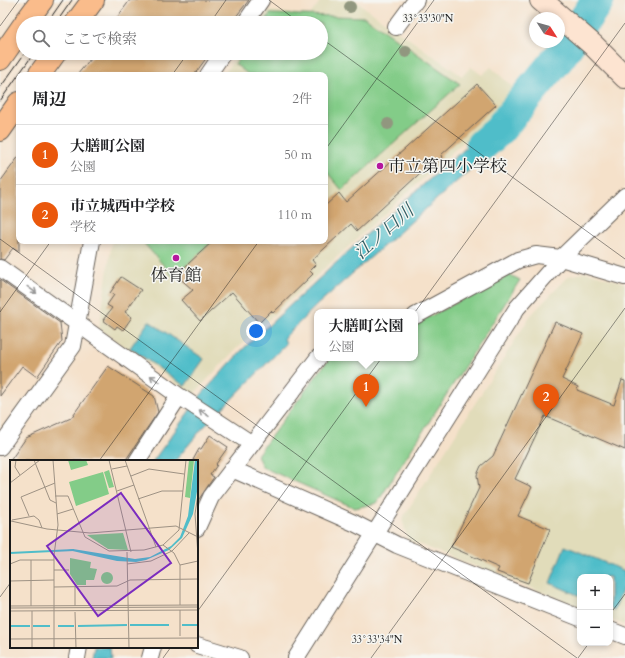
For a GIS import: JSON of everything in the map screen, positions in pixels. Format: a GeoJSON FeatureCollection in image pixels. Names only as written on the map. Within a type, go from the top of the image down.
{"type":"FeatureCollection","features":[{"type":"Feature","properties":{"kind":"highway"},"geometry":{"type":"LineString","coordinates":[[30,16],[42,0]]}},
{"type":"Feature","properties":{"kind":"highway"},"geometry":{"type":"LineString","coordinates":[[81,16],[92,0]]}},
{"type":"Feature","properties":{"kind":"highway"},"geometry":{"type":"LineString","coordinates":[[0,59],[16,36]]}},
{"type":"Feature","properties":{"kind":"highway"},"geometry":{"type":"LineString","coordinates":[[41,72],[50,60]]}},
{"type":"Feature","properties":{"kind":"highway"},"geometry":{"type":"LineString","coordinates":[[0,130],[16,107]]}},
{"type":"Feature","properties":{"kind":"main road"},"geometry":{"type":"LineString","coordinates":[[541,0],[593,45],[625,77]]}},
{"type":"Feature","properties":{"kind":"street"},"geometry":{"type":"LineString","coordinates":[[249,16],[261,0]]}},
{"type":"Feature","properties":{"kind":"street"},"geometry":{"type":"LineString","coordinates":[[396,27],[416,0]]}},
{"type":"Feature","properties":{"kind":"street"},"geometry":{"type":"LineString","coordinates":[[210,72],[219,60]]}},
{"type":"Feature","properties":{"kind":"street"},"geometry":{"type":"LineString","coordinates":[[296,658],[376,534],[517,308],[561,258],[625,196]]}},
{"type":"Feature","properties":{"kind":"street"},"geometry":{"type":"LineString","coordinates":[[0,447],[73,346],[91,244]]}},
{"type":"Feature","properties":{"kind":"street"},"geometry":{"type":"LineString","coordinates":[[418,314],[518,260],[536,255],[561,258],[625,277]]}},
{"type":"Feature","properties":{"kind":"street"},"geometry":{"type":"LineString","coordinates":[[0,268],[183,399],[252,444]]}},
{"type":"Feature","properties":{"kind":"street"},"geometry":{"type":"LineString","coordinates":[[198,526],[210,497],[316,361]]}},
{"type":"Feature","properties":{"kind":"street"},"geometry":{"type":"LineString","coordinates":[[138,460],[183,399]]}},
{"type":"Feature","properties":{"kind":"street"},"geometry":{"type":"LineString","coordinates":[[232,469],[354,523],[397,545],[577,617]]}},
{"type":"Feature","properties":{"kind":"street"},"geometry":{"type":"LineString","coordinates":[[613,631],[625,636]]}},
{"type":"Feature","properties":{"kind":"street"},"geometry":{"type":"LineString","coordinates":[[198,645],[240,658]]}},
{"type":"Feature","properties":{"kind":"street"},"geometry":{"type":"LineString","coordinates":[[77,658],[79,648]]}},
{"type":"Feature","properties":{"kind":"street"},"geometry":{"type":"LineString","coordinates":[[150,658],[153,648]]}},
{"type":"Feature","properties":{"kind":"shaded area","name":"市立第四小学校"},"geometry":{"type":"Polygon","coordinates":[[[321,0],[354,0],[462,76],[471,67],[482,75],[491,67],[518,92],[235,350],[193,395],[99,329],[112,244],[328,244],[328,72],[225,72],[234,60],[328,60],[328,16],[265,16],[268,11],[310,15],[321,0]]]}},
{"type":"Feature","properties":{"kind":"shaded area"},"geometry":{"type":"Polygon","coordinates":[[[587,272],[625,283],[625,625],[613,620],[613,574],[577,574],[577,606],[408,540],[402,519],[531,315],[569,276],[587,272]]]}},
{"type":"Feature","properties":{"kind":"green space"},"geometry":{"type":"Polygon","coordinates":[[[270,14],[365,17],[460,84],[342,190],[328,174],[328,72],[245,72],[235,64],[238,60],[328,60],[328,16],[269,16],[270,14]]]}},
{"type":"Feature","properties":{"kind":"green space","name":"体育館"},"geometry":{"type":"Polygon","coordinates":[[[145,244],[210,244],[174,277],[145,244]]]}},
{"type":"Feature","properties":{"kind":"green space"},"geometry":{"type":"Polygon","coordinates":[[[510,275],[520,280],[377,503],[355,508],[262,467],[257,455],[328,361],[418,361],[418,322],[510,275]]]}},
{"type":"Feature","properties":{"kind":"water"},"geometry":{"type":"Polygon","coordinates":[[[510,106],[518,118],[472,168],[318,304],[284,338],[286,344],[202,429],[176,460],[154,460],[201,395],[243,349],[378,224],[483,133],[510,106]]]}},
{"type":"Feature","properties":{"kind":"water"},"geometry":{"type":"Polygon","coordinates":[[[149,321],[204,359],[185,386],[130,348],[149,321]]]}},
{"type":"Feature","properties":{"kind":"water"},"geometry":{"type":"Polygon","coordinates":[[[565,546],[625,571],[625,584],[614,610],[613,574],[577,574],[577,595],[550,583],[565,546]]]}},
{"type":"Feature","properties":{"kind":"water"},"geometry":{"type":"Polygon","coordinates":[[[94,648],[110,648],[111,658],[92,658],[94,648]]]}},
{"type":"Feature","properties":{"kind":"building"},"geometry":{"type":"Polygon","coordinates":[[[130,0],[249,0],[236,16],[118,16],[130,0]]]}},
{"type":"Feature","properties":{"kind":"building"},"geometry":{"type":"Polygon","coordinates":[[[89,60],[205,60],[196,72],[79,72],[89,60]]]}},
{"type":"Feature","properties":{"kind":"building"},"geometry":{"type":"Polygon","coordinates":[[[477,84],[496,105],[441,155],[442,158],[431,167],[429,165],[357,231],[351,224],[312,260],[316,265],[310,271],[313,274],[273,313],[271,311],[259,323],[232,292],[200,321],[181,300],[193,290],[176,275],[210,244],[328,244],[328,203],[339,193],[346,202],[477,84]]]}},
{"type":"Feature","properties":{"kind":"building"},"geometry":{"type":"Polygon","coordinates":[[[16,160],[16,244],[19,244],[19,252],[13,248],[4,260],[0,259],[0,182],[16,160]]]}},
{"type":"Feature","properties":{"kind":"building"},"geometry":{"type":"Polygon","coordinates":[[[121,277],[141,290],[125,312],[132,317],[123,330],[117,326],[115,329],[103,320],[112,308],[107,305],[114,295],[110,293],[121,277]]]}},
{"type":"Feature","properties":{"kind":"building"},"geometry":{"type":"Polygon","coordinates":[[[0,280],[60,323],[62,341],[37,377],[22,366],[0,396],[0,280]]]}},
{"type":"Feature","properties":{"kind":"building"},"geometry":{"type":"Polygon","coordinates":[[[555,322],[583,334],[562,379],[578,387],[577,390],[614,405],[622,380],[625,381],[625,450],[545,416],[515,479],[532,487],[518,516],[550,529],[528,583],[497,572],[499,568],[451,547],[479,488],[477,475],[481,466],[493,456],[555,322]]]}},
{"type":"Feature","properties":{"kind":"building"},"geometry":{"type":"Polygon","coordinates":[[[108,366],[154,396],[158,412],[126,460],[11,460],[26,438],[71,418],[108,366]]]}},
{"type":"Feature","properties":{"kind":"building"},"geometry":{"type":"Polygon","coordinates":[[[210,435],[228,447],[210,475],[214,477],[198,501],[198,460],[193,460],[199,449],[201,449],[210,435]]]}},
{"type":"Feature","properties":{"kind":"waterway","name":"江ノ口川"},"geometry":{"type":"LineString","coordinates":[[482,145],[499,130],[560,56],[598,0]]}},
{"type":"Feature","properties":{"kind":"tram line"},"geometry":{"type":"LineString","coordinates":[[52,16],[63,0]]}},
{"type":"Feature","properties":{"kind":"tram line"},"geometry":{"type":"LineString","coordinates":[[61,16],[72,0]]}},
{"type":"Feature","properties":{"kind":"tram line"},"geometry":{"type":"LineString","coordinates":[[0,88],[20,60]]}},
{"type":"Feature","properties":{"kind":"tram line"},"geometry":{"type":"LineString","coordinates":[[21,72],[29,60]]}},
{"type":"Feature","properties":{"kind":"tram line"},"geometry":{"type":"LineString","coordinates":[[0,101],[16,78]]}},
{"type":"Feature","properties":{"kind":"place","name":"市立第四小学校"},"geometry":{"type":"Point","coordinates":[380,166]}},
{"type":"Feature","properties":{"kind":"place","name":"体育館"},"geometry":{"type":"Point","coordinates":[176,258]}},
{"type":"Feature","properties":{"kind":"place","name":"大膳町公園"},"geometry":{"type":"Point","coordinates":[366,407]}},
{"type":"Feature","properties":{"kind":"place","name":"市立城西中学校"},"geometry":{"type":"Point","coordinates":[546,417]}}]}
